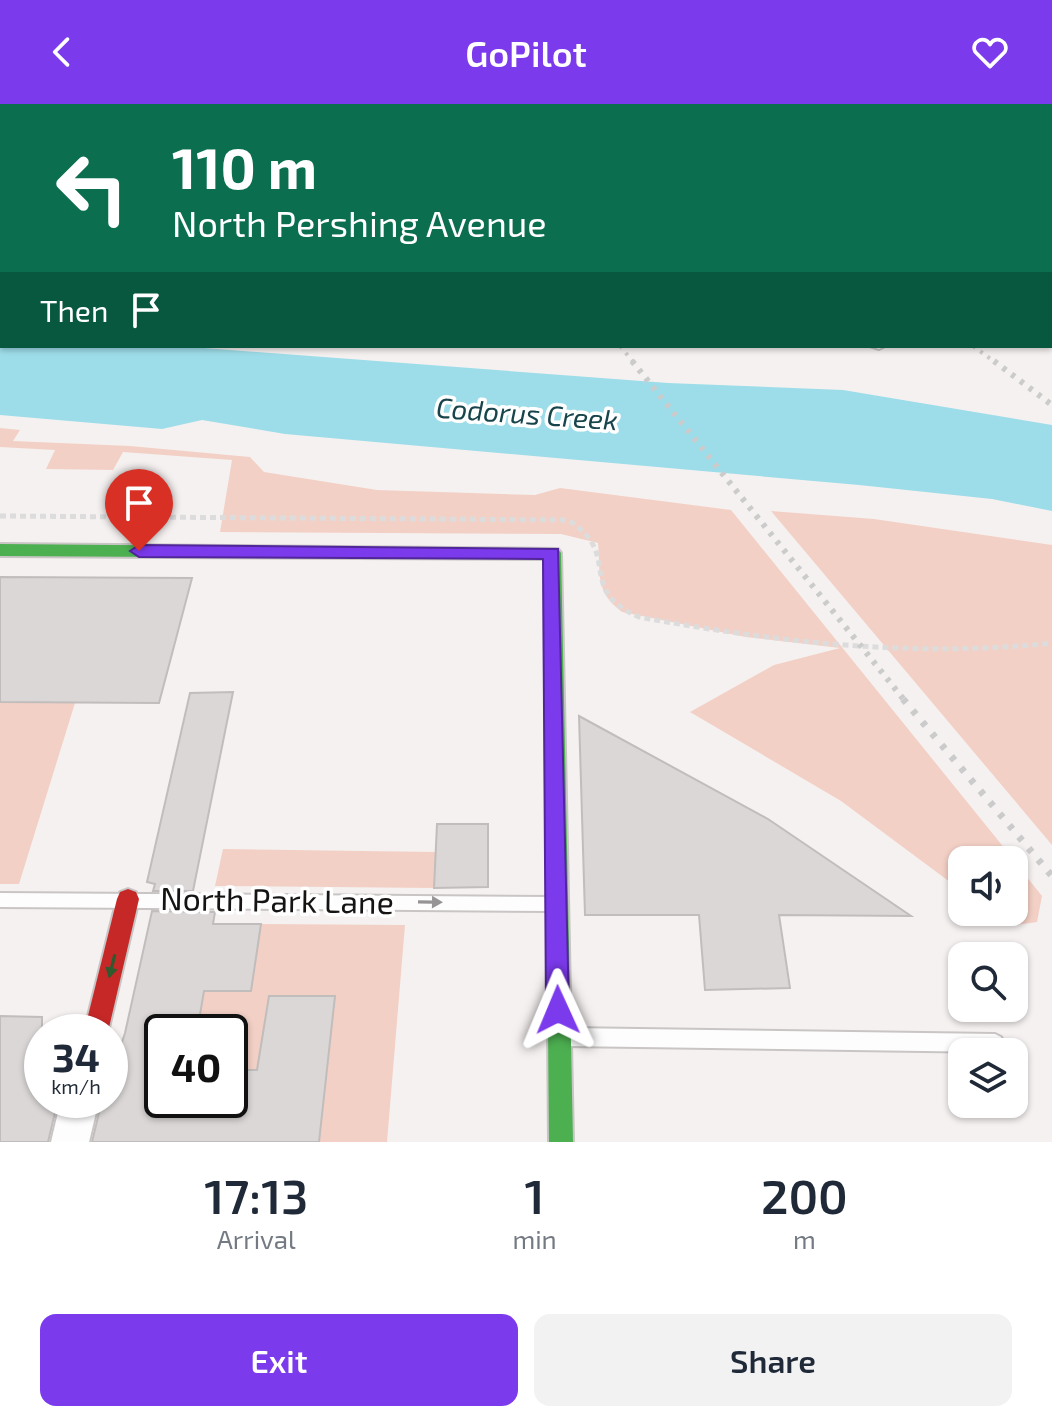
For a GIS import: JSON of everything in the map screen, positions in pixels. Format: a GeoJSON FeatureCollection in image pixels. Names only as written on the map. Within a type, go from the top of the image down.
{"type":"FeatureCollection","features":[{"type":"Feature","properties":{"kind":"street"},"geometry":{"type":"LineString","coordinates":[[0,550],[552,553],[561,1142]]}},
{"type":"Feature","properties":{"kind":"street"},"geometry":{"type":"LineString","coordinates":[[100,1014],[128,899]]}},
{"type":"Feature","properties":{"kind":"street"},"geometry":{"type":"LineString","coordinates":[[70,1142],[76,1118]]}},
{"type":"Feature","properties":{"kind":"lane","name":"North Park Lane"},"geometry":{"type":"LineString","coordinates":[[0,900],[555,904]]}},
{"type":"Feature","properties":{"kind":"lane"},"geometry":{"type":"LineString","coordinates":[[558,1037],[948,1042]]}},
{"type":"Feature","properties":{"kind":"shaded area"},"geometry":{"type":"Polygon","coordinates":[[[0,428],[20,430],[13,441],[130,446],[250,457],[264,472],[377,490],[535,495],[560,488],[731,510],[1003,846],[948,846],[948,881],[841,801],[690,712],[774,665],[840,648],[746,637],[622,612],[603,589],[598,543],[561,534],[220,532],[232,460],[123,452],[113,470],[46,469],[55,450],[0,447],[0,428]]]}},
{"type":"Feature","properties":{"kind":"shaded area"},"geometry":{"type":"Polygon","coordinates":[[[771,511],[874,519],[1052,545],[1052,845],[771,511]]]}},
{"type":"Feature","properties":{"kind":"shaded area"},"geometry":{"type":"Polygon","coordinates":[[[0,702],[75,703],[19,884],[0,884],[0,702]]]}},
{"type":"Feature","properties":{"kind":"shaded area"},"geometry":{"type":"Polygon","coordinates":[[[223,849],[436,852],[434,888],[215,886],[223,849]]]}},
{"type":"Feature","properties":{"kind":"shaded area"},"geometry":{"type":"Polygon","coordinates":[[[1028,878],[1042,896],[1037,922],[1028,923],[1028,878]]]}},
{"type":"Feature","properties":{"kind":"shaded area"},"geometry":{"type":"Polygon","coordinates":[[[261,924],[405,925],[387,1142],[319,1142],[335,996],[269,996],[257,1070],[248,1070],[248,1014],[200,1014],[204,991],[251,991],[261,924]]]}},
{"type":"Feature","properties":{"kind":"water","name":"Codorus Creek"},"geometry":{"type":"Polygon","coordinates":[[[0,348],[204,348],[668,383],[843,390],[1052,425],[1052,511],[992,499],[285,434],[202,420],[162,429],[0,415],[0,348]]]}},
{"type":"Feature","properties":{"kind":"building"},"geometry":{"type":"Polygon","coordinates":[[[0,577],[192,578],[159,703],[0,702],[0,577]]]}},
{"type":"Feature","properties":{"kind":"building"},"geometry":{"type":"Polygon","coordinates":[[[233,692],[193,891],[153,891],[155,884],[147,882],[190,693],[233,692]]]}},
{"type":"Feature","properties":{"kind":"building"},"geometry":{"type":"Polygon","coordinates":[[[579,716],[768,819],[911,916],[779,915],[790,988],[705,990],[699,915],[585,915],[579,716]]]}},
{"type":"Feature","properties":{"kind":"building"},"geometry":{"type":"Polygon","coordinates":[[[437,824],[488,824],[488,887],[434,888],[437,824]]]}},
{"type":"Feature","properties":{"kind":"building"},"geometry":{"type":"Polygon","coordinates":[[[152,911],[215,912],[213,924],[261,924],[251,991],[204,991],[200,1014],[144,1014],[144,1118],[248,1118],[248,1070],[257,1070],[269,996],[335,996],[319,1142],[92,1142],[98,1118],[128,1118],[128,1019],[152,911]]]}},
{"type":"Feature","properties":{"kind":"building"},"geometry":{"type":"Polygon","coordinates":[[[0,1016],[24,1017],[24,1118],[54,1118],[48,1142],[0,1142],[0,1016]]]}},
{"type":"Feature","properties":{"kind":"railway"},"geometry":{"type":"LineString","coordinates":[[622,348],[634,363]]}},
{"type":"Feature","properties":{"kind":"railway"},"geometry":{"type":"LineString","coordinates":[[976,348],[996,363]]}},
{"type":"Feature","properties":{"kind":"railway"},"geometry":{"type":"LineString","coordinates":[[632,361],[905,701]]}},
{"type":"Feature","properties":{"kind":"railway"},"geometry":{"type":"LineString","coordinates":[[994,361],[1052,405]]}},
{"type":"Feature","properties":{"kind":"railway"},"geometry":{"type":"LineString","coordinates":[[903,699],[1052,876]]}},
{"type":"Feature","properties":{"kind":"traffic: fast"},"geometry":{"type":"LineString","coordinates":[[0,550],[552,553],[561,1142]]}},
{"type":"Feature","properties":{"kind":"traffic: jam"},"geometry":{"type":"LineString","coordinates":[[100,1014],[128,899]]}},
{"type":"Feature","properties":{"kind":"route"},"geometry":{"type":"LineString","coordinates":[[139,551],[552,553],[558,1010]]}}]}
